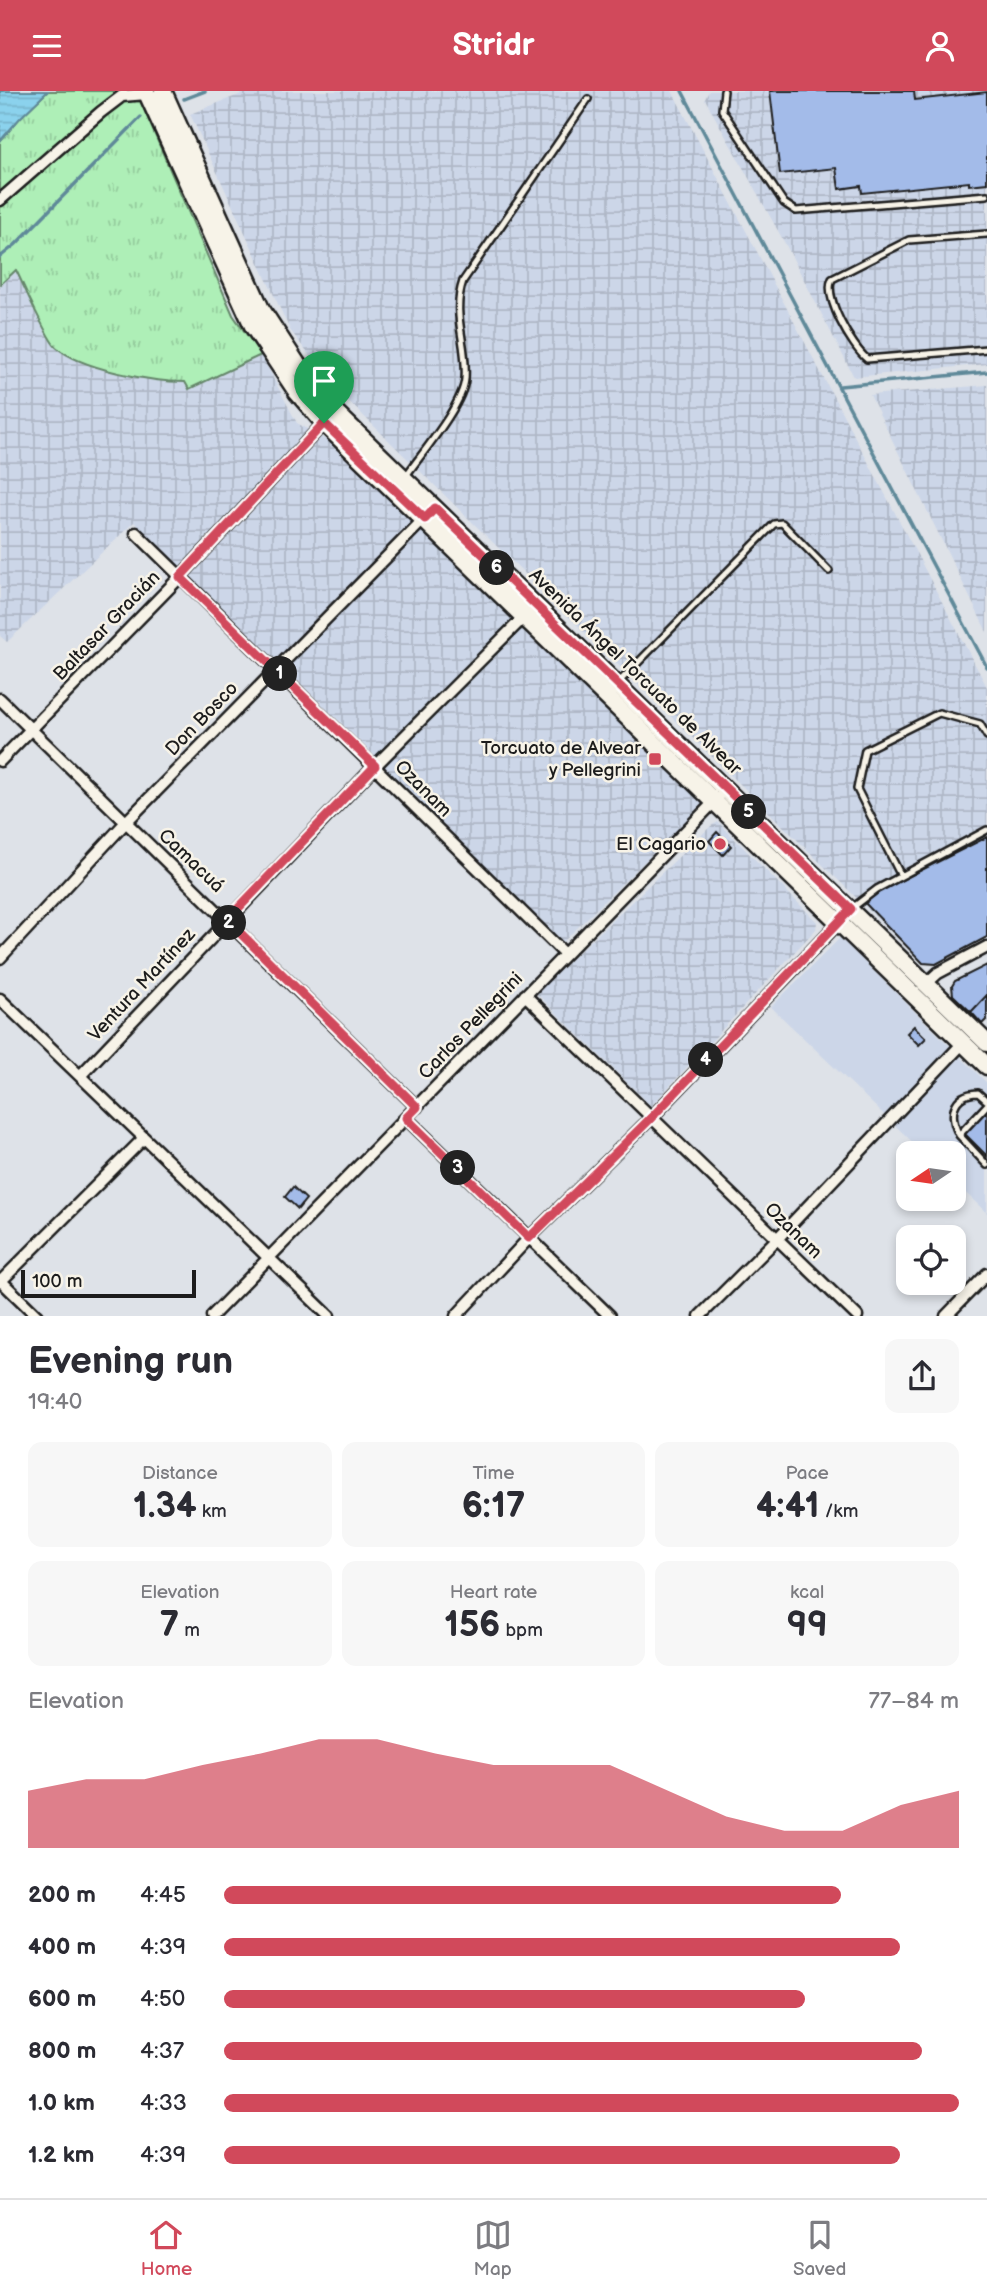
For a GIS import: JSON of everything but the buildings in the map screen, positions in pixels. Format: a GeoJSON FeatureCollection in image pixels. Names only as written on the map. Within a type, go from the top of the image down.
{"type":"FeatureCollection","features":[{"type":"Feature","properties":{"kind":"main road","name":"Avenida Ángel Torcuato de Alvear"},"geometry":{"type":"LineString","coordinates":[[152,92],[253,326],[297,391],[324,423],[430,514],[617,684],[987,1043]]}},
{"type":"Feature","properties":{"kind":"main road","name":"Avenida Ángel Torcuato de Alvear"},"geometry":{"type":"LineString","coordinates":[[152,92],[271,326],[296,364],[330,407],[404,479],[430,514],[524,617],[987,1066]]}},
{"type":"Feature","properties":{"kind":"street"},"geometry":{"type":"LineString","coordinates":[[0,200],[122,96],[152,92]]}},
{"type":"Feature","properties":{"kind":"street","name":"Baltasar Gracián"},"geometry":{"type":"LineString","coordinates":[[0,761],[180,577],[324,423]]}},
{"type":"Feature","properties":{"kind":"street","name":"Don Bosco"},"geometry":{"type":"LineString","coordinates":[[0,958],[126,822],[430,514]]}},
{"type":"Feature","properties":{"kind":"street","name":"Ozanam"},"geometry":{"type":"LineString","coordinates":[[136,533],[565,954]]}},
{"type":"Feature","properties":{"kind":"street","name":"Ventura Martínez"},"geometry":{"type":"LineString","coordinates":[[80,1076],[375,766],[524,617]]}},
{"type":"Feature","properties":{"kind":"street","name":"Camacuá"},"geometry":{"type":"LineString","coordinates":[[0,699],[417,1107]]}},
{"type":"Feature","properties":{"kind":"street","name":"Carlos Pellegrini"},"geometry":{"type":"LineString","coordinates":[[212,1316],[726,790]]}},
{"type":"Feature","properties":{"kind":"street"},"geometry":{"type":"LineString","coordinates":[[456,1316],[851,909]]}},
{"type":"Feature","properties":{"kind":"street"},"geometry":{"type":"LineString","coordinates":[[927,983],[938,973],[987,947]]}},
{"type":"Feature","properties":{"kind":"street","name":"Ozanam"},"geometry":{"type":"LineString","coordinates":[[526,995],[857,1316]]}},
{"type":"Feature","properties":{"kind":"street"},"geometry":{"type":"LineString","coordinates":[[0,999],[329,1316]]}},
{"type":"Feature","properties":{"kind":"street"},"geometry":{"type":"LineString","coordinates":[[700,1316],[777,1240],[963,1043]]}},
{"type":"Feature","properties":{"kind":"street"},"geometry":{"type":"LineString","coordinates":[[406,1118],[610,1316]]}},
{"type":"Feature","properties":{"kind":"street"},"geometry":{"type":"LineString","coordinates":[[37,1316],[0,1281],[144,1138]]}},
{"type":"Feature","properties":{"kind":"street"},"geometry":{"type":"LineString","coordinates":[[946,1316],[987,1274]]}},
{"type":"Feature","properties":{"kind":"lane"},"geometry":{"type":"LineString","coordinates":[[724,91],[722,110],[784,202],[796,211],[987,195]]}},
{"type":"Feature","properties":{"kind":"lane"},"geometry":{"type":"LineString","coordinates":[[404,479],[453,409],[466,381],[457,305],[463,281],[588,99]]}},
{"type":"Feature","properties":{"kind":"lane"},"geometry":{"type":"LineString","coordinates":[[987,234],[909,240],[832,279],[829,293],[831,302],[856,347],[867,359],[987,349]]}},
{"type":"Feature","properties":{"kind":"lane"},"geometry":{"type":"LineString","coordinates":[[617,684],[774,524],[782,523],[830,571]]}},
{"type":"Feature","properties":{"kind":"lane"},"geometry":{"type":"LineString","coordinates":[[901,876],[856,789],[865,750],[939,713],[980,724],[987,736]]}},
{"type":"Feature","properties":{"kind":"lane"},"geometry":{"type":"LineString","coordinates":[[851,909],[870,893],[987,830]]}},
{"type":"Feature","properties":{"kind":"lane"},"geometry":{"type":"LineString","coordinates":[[959,1135],[987,1103],[978,1093],[961,1098],[952,1111],[952,1122],[959,1135],[987,1165]]}},
{"type":"Feature","properties":{"kind":"shaded area"},"geometry":{"type":"Polygon","coordinates":[[[249,91],[672,91],[987,687],[987,937],[936,964],[923,963],[332,385],[290,330],[190,114],[249,91]]]}},
{"type":"Feature","properties":{"kind":"shaded area"},"geometry":{"type":"Polygon","coordinates":[[[709,91],[987,91],[987,364],[854,377],[787,247],[705,99],[709,91]]]}},
{"type":"Feature","properties":{"kind":"shaded area"},"geometry":{"type":"Polygon","coordinates":[[[16,269],[55,346],[107,370],[139,378],[185,382],[189,389],[261,355],[297,423],[333,444],[705,802],[562,943],[134,522],[7,642],[0,636],[0,285],[16,269]]]}},
{"type":"Feature","properties":{"kind":"shaded area"},"geometry":{"type":"Polygon","coordinates":[[[987,385],[987,632],[870,395],[987,385]]]}},
{"type":"Feature","properties":{"kind":"shaded area"},"geometry":{"type":"Polygon","coordinates":[[[718,822],[817,922],[816,929],[651,1106],[536,993],[718,822]]]}},
{"type":"Feature","properties":{"kind":"shaded area"},"geometry":{"type":"Polygon","coordinates":[[[840,938],[987,1083],[987,1213],[966,1193],[966,1141],[911,1141],[771,1007],[840,938]]]}},
{"type":"Feature","properties":{"kind":"green space"},"geometry":{"type":"Polygon","coordinates":[[[48,91],[136,91],[233,315],[261,355],[189,389],[185,382],[154,380],[99,368],[67,355],[56,347],[41,323],[16,270],[0,285],[0,141],[48,91]]]}},
{"type":"Feature","properties":{"kind":"water"},"geometry":{"type":"Polygon","coordinates":[[[0,91],[48,91],[0,141],[0,91]]]}},
{"type":"Feature","properties":{"kind":"waterway"},"geometry":{"type":"LineString","coordinates":[[184,99],[205,91]]}},
{"type":"Feature","properties":{"kind":"waterway"},"geometry":{"type":"LineString","coordinates":[[682,91],[987,667]]}},
{"type":"Feature","properties":{"kind":"waterway"},"geometry":{"type":"LineString","coordinates":[[0,257],[141,117]]}},
{"type":"Feature","properties":{"kind":"waterway"},"geometry":{"type":"LineString","coordinates":[[840,386],[987,372]]}},
{"type":"Feature","properties":{"kind":"place","name":"Torcuato de Alvear y Pellegrini"},"geometry":{"type":"Point","coordinates":[655,759]}},
{"type":"Feature","properties":{"kind":"place","name":"El Cagario"},"geometry":{"type":"Point","coordinates":[720,844]}},
{"type":"Feature","properties":{"kind":"route"},"geometry":{"type":"LineString","coordinates":[[324,423],[425,519],[435,508],[851,909],[651,1118],[529,1238],[406,1118],[417,1107],[227,920],[375,766],[180,577],[324,423]]}}]}
